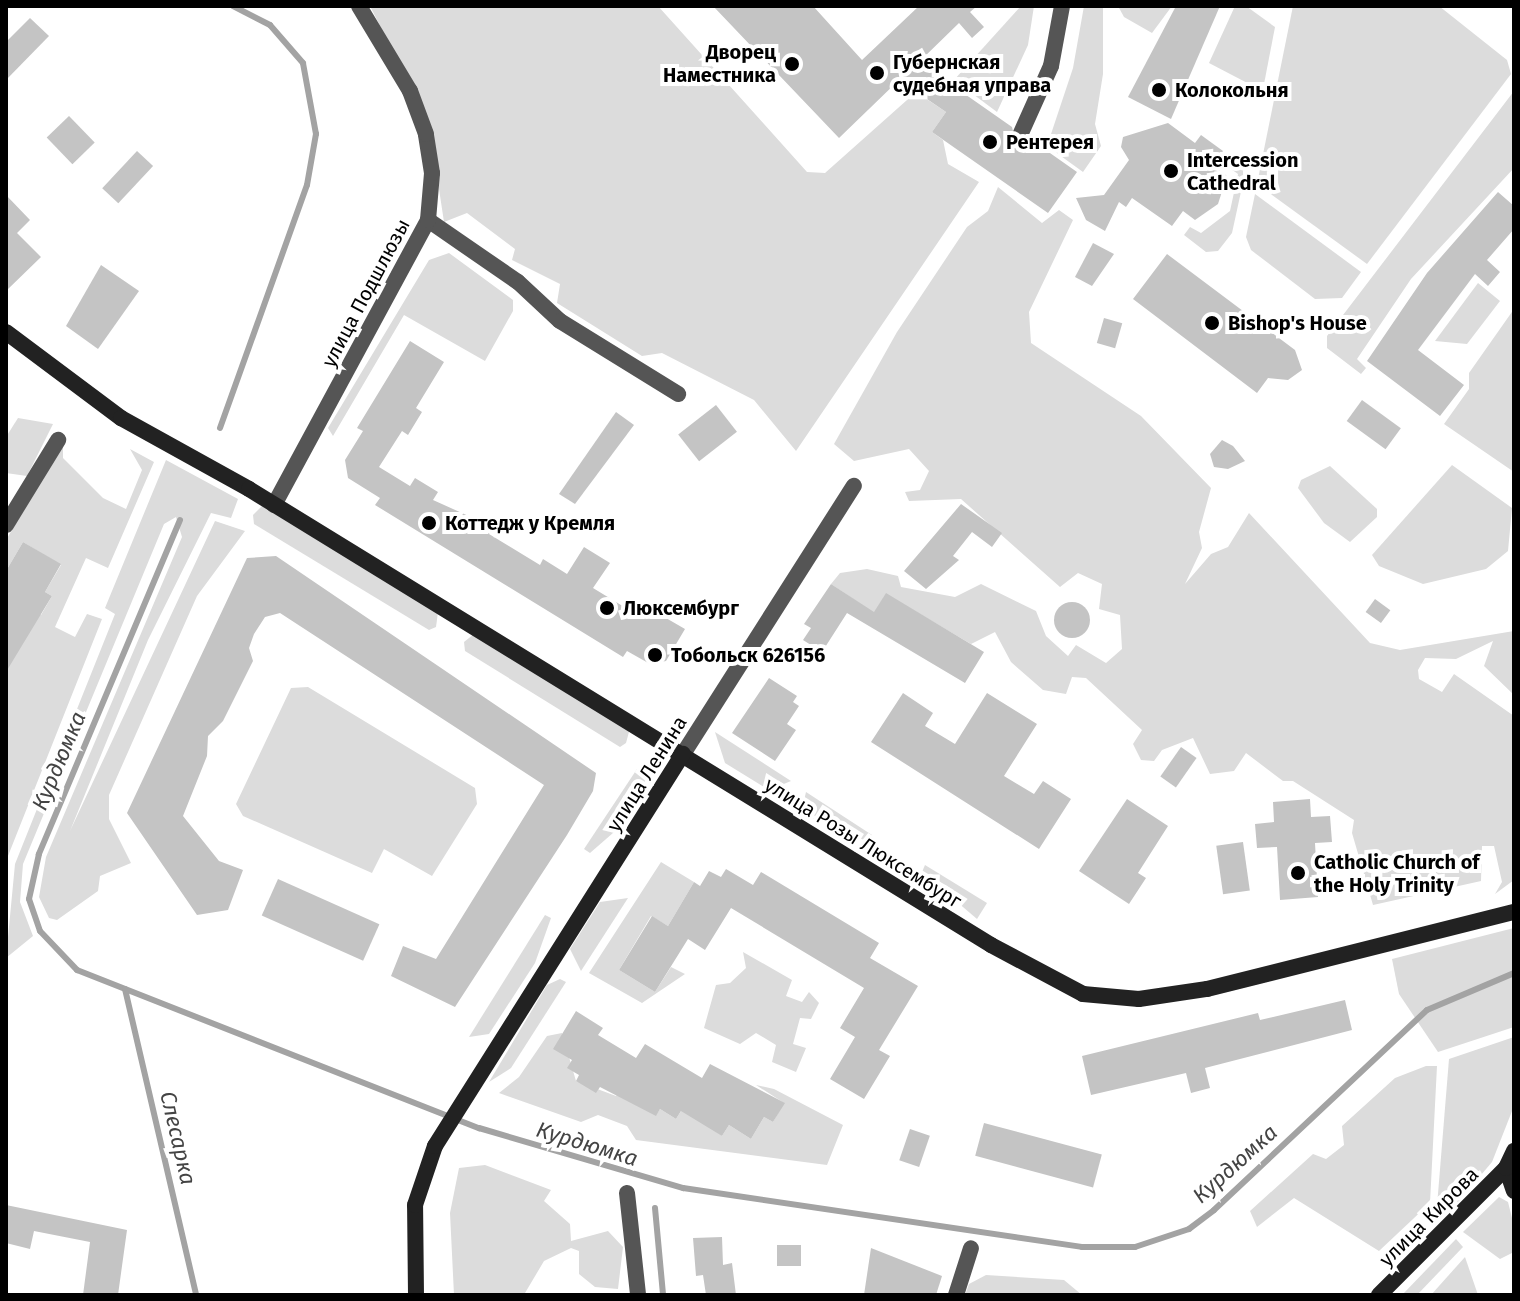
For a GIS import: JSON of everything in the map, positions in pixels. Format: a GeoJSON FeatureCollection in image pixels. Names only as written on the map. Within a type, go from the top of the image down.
{"type":"FeatureCollection","features":[{"type":"Feature","properties":{"kind":"main road","name":"улица Розы Люксембург"},"geometry":{"type":"LineString","coordinates":[[6,332],[85,395],[249,489],[1040,974],[1083,994],[1139,999],[1207,989],[1513,913]]}},
{"type":"Feature","properties":{"kind":"main road","name":"улица Ленина"},"geometry":{"type":"LineString","coordinates":[[416,1295],[415,1205],[435,1146],[683,754]]}},
{"type":"Feature","properties":{"kind":"main road","name":"улица Кирова"},"geometry":{"type":"LineString","coordinates":[[1379,1295],[1506,1168],[1514,1151]]}},
{"type":"Feature","properties":{"kind":"main road"},"geometry":{"type":"LineString","coordinates":[[1506,1168],[1514,1191]]}},
{"type":"Feature","properties":{"kind":"street","name":"улица Подшлюзы"},"geometry":{"type":"LineString","coordinates":[[274,505],[428,220],[432,173],[426,134],[410,91],[359,6]]}},
{"type":"Feature","properties":{"kind":"street"},"geometry":{"type":"LineString","coordinates":[[1021,133],[1051,66],[1062,6]]}},
{"type":"Feature","properties":{"kind":"street"},"geometry":{"type":"LineString","coordinates":[[428,220],[518,282],[560,321],[678,394]]}},
{"type":"Feature","properties":{"kind":"street"},"geometry":{"type":"LineString","coordinates":[[6,525],[58,440]]}},
{"type":"Feature","properties":{"kind":"street","name":"улица Ленина"},"geometry":{"type":"LineString","coordinates":[[683,754],[854,486]]}},
{"type":"Feature","properties":{"kind":"street"},"geometry":{"type":"LineString","coordinates":[[627,1193],[638,1295]]}},
{"type":"Feature","properties":{"kind":"street"},"geometry":{"type":"LineString","coordinates":[[956,1295],[971,1248]]}},
{"type":"Feature","properties":{"kind":"shaded area"},"geometry":{"type":"Polygon","coordinates":[[[370,6],[658,6],[807,172],[825,173],[916,92],[946,112],[932,132],[943,140],[948,164],[979,182],[796,451],[754,400],[662,353],[642,356],[557,303],[560,284],[512,260],[515,249],[467,213],[444,222],[429,123],[370,6]]]}},
{"type":"Feature","properties":{"kind":"shaded area"},"geometry":{"type":"Polygon","coordinates":[[[1021,6],[1034,6],[1028,45],[997,112],[954,80],[1021,6]]]}},
{"type":"Feature","properties":{"kind":"shaded area"},"geometry":{"type":"Polygon","coordinates":[[[1084,6],[1103,6],[1103,74],[1095,124],[1101,146],[1083,172],[1047,146],[1073,68],[1084,6]]]}},
{"type":"Feature","properties":{"kind":"shaded area"},"geometry":{"type":"Polygon","coordinates":[[[1118,6],[1172,6],[1152,33],[1124,17],[1118,6]]]}},
{"type":"Feature","properties":{"kind":"shaded area"},"geometry":{"type":"Polygon","coordinates":[[[1235,6],[1246,6],[1275,27],[1264,84],[1255,87],[1209,63],[1235,6]]]}},
{"type":"Feature","properties":{"kind":"shaded area"},"geometry":{"type":"Polygon","coordinates":[[[1293,6],[1439,6],[1507,60],[1511,74],[1367,264],[1257,184],[1293,6]]]}},
{"type":"Feature","properties":{"kind":"shaded area"},"geometry":{"type":"Polygon","coordinates":[[[1514,91],[1514,168],[1411,279],[1357,359],[1366,368],[1361,374],[1327,348],[1327,336],[1514,91]]]}},
{"type":"Feature","properties":{"kind":"shaded area"},"geometry":{"type":"Polygon","coordinates":[[[1237,152],[1247,164],[1232,233],[1218,251],[1206,252],[1184,235],[1190,227],[1201,233],[1230,211],[1238,174],[1228,167],[1237,152]]]}},
{"type":"Feature","properties":{"kind":"shaded area"},"geometry":{"type":"Polygon","coordinates":[[[998,187],[1042,223],[1059,210],[1073,220],[1029,312],[1031,343],[1141,416],[1211,488],[1199,532],[1202,548],[1185,584],[1211,554],[1228,547],[1249,513],[1370,643],[1400,650],[1514,631],[1514,695],[1484,666],[1493,641],[1456,659],[1425,658],[1418,670],[1419,679],[1442,692],[1454,674],[1514,716],[1514,880],[1495,894],[1502,882],[1494,846],[1482,846],[1481,881],[1373,905],[1352,833],[1354,820],[1293,781],[1283,781],[1246,753],[1234,771],[1210,774],[1193,738],[1162,750],[1154,761],[1141,760],[1133,744],[1142,730],[1086,678],[1072,677],[1066,694],[1043,690],[1011,662],[995,632],[971,644],[886,594],[874,613],[831,584],[840,573],[867,569],[898,576],[901,587],[955,597],[981,584],[1036,611],[1046,636],[1068,656],[1076,645],[1106,663],[1122,649],[1120,615],[1099,609],[1102,584],[1078,573],[1060,587],[961,499],[909,501],[905,492],[920,490],[929,471],[909,449],[854,461],[834,444],[897,332],[967,227],[988,211],[998,187]]]}},
{"type":"Feature","properties":{"kind":"shaded area"},"geometry":{"type":"Polygon","coordinates":[[[1255,194],[1361,272],[1342,298],[1315,299],[1251,250],[1246,237],[1255,194]]]}},
{"type":"Feature","properties":{"kind":"shaded area"},"geometry":{"type":"Polygon","coordinates":[[[449,253],[513,300],[513,311],[485,361],[404,315],[333,436],[328,428],[429,260],[449,253]]]}},
{"type":"Feature","properties":{"kind":"shaded area"},"geometry":{"type":"Polygon","coordinates":[[[1478,283],[1500,301],[1467,344],[1435,341],[1478,283]]]}},
{"type":"Feature","properties":{"kind":"shaded area"},"geometry":{"type":"Polygon","coordinates":[[[1514,309],[1514,472],[1444,424],[1469,389],[1469,373],[1514,309]]]}},
{"type":"Feature","properties":{"kind":"shaded area"},"geometry":{"type":"Polygon","coordinates":[[[18,418],[53,424],[27,476],[6,473],[6,437],[18,418]]]}},
{"type":"Feature","properties":{"kind":"shaded area"},"geometry":{"type":"Polygon","coordinates":[[[63,445],[63,458],[103,498],[126,509],[142,470],[130,449],[154,462],[108,568],[86,558],[55,627],[75,637],[87,614],[102,619],[6,861],[6,672],[34,611],[41,615],[52,596],[45,592],[61,565],[23,542],[6,571],[6,540],[63,445]]]}},
{"type":"Feature","properties":{"kind":"shaded area"},"geometry":{"type":"Polygon","coordinates":[[[166,460],[238,499],[231,518],[211,513],[148,640],[70,831],[215,521],[245,531],[197,596],[109,795],[109,819],[131,863],[100,876],[98,891],[57,920],[49,918],[39,897],[46,857],[182,537],[176,517],[164,524],[23,864],[20,902],[33,936],[6,958],[15,864],[115,614],[105,608],[166,460]]]}},
{"type":"Feature","properties":{"kind":"shaded area"},"geometry":{"type":"Polygon","coordinates":[[[1452,465],[1512,508],[1508,551],[1486,569],[1423,584],[1379,566],[1372,555],[1452,465]]]}},
{"type":"Feature","properties":{"kind":"shaded area"},"geometry":{"type":"Polygon","coordinates":[[[1330,466],[1377,509],[1377,517],[1350,542],[1324,523],[1298,488],[1301,480],[1330,466]]]}},
{"type":"Feature","properties":{"kind":"shaded area"},"geometry":{"type":"Polygon","coordinates":[[[262,506],[438,612],[436,627],[429,630],[254,524],[253,515],[262,506]]]}},
{"type":"Feature","properties":{"kind":"shaded area"},"geometry":{"type":"Polygon","coordinates":[[[474,634],[630,728],[626,743],[620,747],[465,651],[464,642],[474,634]]]}},
{"type":"Feature","properties":{"kind":"shaded area"},"geometry":{"type":"Polygon","coordinates":[[[308,687],[475,788],[477,804],[432,876],[384,849],[372,873],[243,816],[236,804],[291,688],[308,687]]]}},
{"type":"Feature","properties":{"kind":"shaded area"},"geometry":{"type":"Polygon","coordinates":[[[715,732],[791,781],[769,790],[725,763],[715,732]]]}},
{"type":"Feature","properties":{"kind":"shaded area"},"geometry":{"type":"Polygon","coordinates":[[[637,769],[651,778],[621,826],[590,853],[584,849],[637,769]]]}},
{"type":"Feature","properties":{"kind":"shaded area"},"geometry":{"type":"Polygon","coordinates":[[[806,792],[872,835],[869,842],[813,819],[803,805],[806,792]]]}},
{"type":"Feature","properties":{"kind":"shaded area"},"geometry":{"type":"Polygon","coordinates":[[[661,862],[694,882],[668,926],[651,916],[619,970],[655,992],[671,967],[685,974],[642,1003],[589,973],[661,862]]]}},
{"type":"Feature","properties":{"kind":"shaded area"},"geometry":{"type":"Polygon","coordinates":[[[925,865],[987,903],[977,919],[922,872],[925,865]]]}},
{"type":"Feature","properties":{"kind":"shaded area"},"geometry":{"type":"Polygon","coordinates":[[[628,898],[581,971],[570,949],[600,902],[628,898]]]}},
{"type":"Feature","properties":{"kind":"shaded area"},"geometry":{"type":"Polygon","coordinates":[[[545,915],[551,918],[535,963],[489,1034],[469,1037],[545,915]]]}},
{"type":"Feature","properties":{"kind":"shaded area"},"geometry":{"type":"Polygon","coordinates":[[[1514,928],[1514,1027],[1438,1052],[1399,994],[1392,959],[1514,928]]]}},
{"type":"Feature","properties":{"kind":"shaded area"},"geometry":{"type":"Polygon","coordinates":[[[743,952],[792,980],[786,996],[802,1002],[809,992],[819,1003],[811,1019],[800,1018],[793,1044],[806,1048],[796,1072],[772,1062],[776,1045],[756,1033],[740,1044],[704,1028],[716,985],[730,983],[746,968],[743,952]]]}},
{"type":"Feature","properties":{"kind":"shaded area"},"geometry":{"type":"Polygon","coordinates":[[[560,979],[566,982],[511,1068],[489,1082],[547,985],[560,979]]]}},
{"type":"Feature","properties":{"kind":"shaded area"},"geometry":{"type":"Polygon","coordinates":[[[562,1033],[576,1081],[616,1096],[623,1086],[656,1115],[660,1109],[676,1119],[685,1105],[722,1136],[729,1125],[751,1139],[764,1117],[773,1122],[784,1103],[756,1085],[774,1089],[843,1125],[827,1165],[636,1140],[627,1126],[598,1115],[581,1122],[499,1093],[519,1077],[547,1036],[562,1033]]]}},
{"type":"Feature","properties":{"kind":"shaded area"},"geometry":{"type":"Polygon","coordinates":[[[1514,1037],[1514,1106],[1492,1162],[1459,1201],[1445,1210],[1437,1206],[1449,1059],[1514,1037]]]}},
{"type":"Feature","properties":{"kind":"shaded area"},"geometry":{"type":"Polygon","coordinates":[[[1426,1066],[1437,1066],[1430,1203],[1379,1251],[1294,1198],[1257,1227],[1250,1211],[1313,1154],[1326,1159],[1344,1145],[1342,1126],[1395,1078],[1426,1066]]]}},
{"type":"Feature","properties":{"kind":"shaded area"},"geometry":{"type":"Polygon","coordinates":[[[485,1165],[551,1190],[544,1201],[570,1224],[571,1241],[608,1231],[623,1247],[618,1289],[595,1287],[579,1274],[579,1251],[571,1248],[544,1261],[525,1293],[454,1295],[450,1213],[459,1168],[485,1165]]]}},
{"type":"Feature","properties":{"kind":"shaded area"},"geometry":{"type":"Polygon","coordinates":[[[1499,1197],[1508,1202],[1514,1226],[1514,1252],[1500,1259],[1463,1232],[1499,1197]]]}},
{"type":"Feature","properties":{"kind":"shaded area"},"geometry":{"type":"Polygon","coordinates":[[[1456,1239],[1463,1247],[1417,1295],[1402,1295],[1456,1239]]]}},
{"type":"Feature","properties":{"kind":"shaded area"},"geometry":{"type":"Polygon","coordinates":[[[1465,1257],[1478,1295],[1431,1295],[1439,1286],[1465,1257]]]}},
{"type":"Feature","properties":{"kind":"shaded area"},"geometry":{"type":"Polygon","coordinates":[[[986,1275],[1064,1280],[1082,1295],[965,1295],[969,1284],[986,1275]]]}},
{"type":"Feature","properties":{"kind":"building"},"geometry":{"type":"Polygon","coordinates":[[[713,6],[813,6],[862,60],[919,6],[977,6],[970,12],[984,27],[972,38],[959,23],[919,62],[1012,127],[1016,143],[1030,139],[1077,172],[1048,213],[932,132],[946,112],[899,80],[839,138],[713,6]]]}},
{"type":"Feature","properties":{"kind":"building"},"geometry":{"type":"Polygon","coordinates":[[[1176,6],[1220,6],[1171,119],[1128,97],[1176,6]]]}},
{"type":"Feature","properties":{"kind":"building"},"geometry":{"type":"Polygon","coordinates":[[[30,18],[49,36],[6,80],[6,42],[30,18]]]}},
{"type":"Feature","properties":{"kind":"building"},"geometry":{"type":"Polygon","coordinates":[[[69,116],[95,143],[72,164],[47,138],[69,116]]]}},
{"type":"Feature","properties":{"kind":"building","name":"Intercession Cathedral"},"geometry":{"type":"Polygon","coordinates":[[[1168,123],[1195,143],[1201,135],[1223,151],[1213,165],[1227,176],[1218,204],[1195,220],[1183,211],[1172,226],[1132,198],[1126,207],[1119,202],[1105,231],[1086,220],[1076,198],[1104,195],[1129,160],[1121,147],[1123,137],[1168,123]]]}},
{"type":"Feature","properties":{"kind":"building"},"geometry":{"type":"Polygon","coordinates":[[[137,151],[153,166],[118,203],[102,188],[137,151]]]}},
{"type":"Feature","properties":{"kind":"building"},"geometry":{"type":"Polygon","coordinates":[[[1498,192],[1514,206],[1514,229],[1487,260],[1500,272],[1488,286],[1475,274],[1418,350],[1464,385],[1440,416],[1367,361],[1427,273],[1498,192]]]}},
{"type":"Feature","properties":{"kind":"building"},"geometry":{"type":"Polygon","coordinates":[[[6,195],[30,220],[17,233],[41,257],[6,291],[6,195]]]}},
{"type":"Feature","properties":{"kind":"building"},"geometry":{"type":"Polygon","coordinates":[[[1093,243],[1114,254],[1092,286],[1075,277],[1093,243]]]}},
{"type":"Feature","properties":{"kind":"building","name":"Bishop's House"},"geometry":{"type":"Polygon","coordinates":[[[1167,254],[1295,350],[1302,370],[1288,380],[1268,378],[1257,393],[1133,299],[1167,254]]]}},
{"type":"Feature","properties":{"kind":"building"},"geometry":{"type":"Polygon","coordinates":[[[101,265],[139,291],[98,349],[66,326],[101,265]]]}},
{"type":"Feature","properties":{"kind":"building"},"geometry":{"type":"Polygon","coordinates":[[[1104,318],[1122,323],[1115,348],[1097,343],[1104,318]]]}},
{"type":"Feature","properties":{"kind":"building"},"geometry":{"type":"Polygon","coordinates":[[[410,341],[444,362],[416,408],[422,412],[408,435],[402,431],[379,467],[410,486],[415,478],[438,492],[433,500],[493,527],[489,534],[540,565],[543,559],[567,574],[584,547],[610,563],[593,588],[639,616],[659,614],[685,629],[666,661],[650,664],[627,651],[623,657],[375,505],[380,498],[348,478],[345,460],[363,431],[357,428],[410,341]]]}},
{"type":"Feature","properties":{"kind":"building"},"geometry":{"type":"Polygon","coordinates":[[[1362,400],[1401,428],[1386,449],[1347,421],[1362,400]]]}},
{"type":"Feature","properties":{"kind":"building"},"geometry":{"type":"Polygon","coordinates":[[[716,405],[737,432],[699,461],[678,435],[716,405]]]}},
{"type":"Feature","properties":{"kind":"building"},"geometry":{"type":"Polygon","coordinates":[[[616,412],[634,425],[575,504],[559,494],[616,412]]]}},
{"type":"Feature","properties":{"kind":"building"},"geometry":{"type":"Polygon","coordinates":[[[1222,440],[1233,446],[1245,461],[1228,469],[1214,467],[1210,454],[1222,440]]]}},
{"type":"Feature","properties":{"kind":"building"},"geometry":{"type":"Polygon","coordinates":[[[961,504],[1002,533],[992,547],[972,532],[953,556],[959,560],[926,589],[904,571],[961,504]]]}},
{"type":"Feature","properties":{"kind":"building"},"geometry":{"type":"Polygon","coordinates":[[[23,542],[61,564],[45,592],[52,596],[6,672],[6,571],[23,542]]]}},
{"type":"Feature","properties":{"kind":"building"},"geometry":{"type":"Polygon","coordinates":[[[276,556],[596,773],[593,791],[567,835],[455,1007],[391,976],[403,946],[436,959],[544,785],[280,613],[265,617],[254,634],[249,648],[253,661],[223,721],[208,736],[207,756],[183,816],[219,861],[243,870],[228,910],[197,915],[127,813],[247,558],[276,556]]]}},
{"type":"Feature","properties":{"kind":"building"},"geometry":{"type":"Polygon","coordinates":[[[831,584],[874,612],[886,593],[984,652],[965,683],[847,613],[822,652],[803,640],[811,628],[804,624],[831,584]]]}},
{"type":"Feature","properties":{"kind":"building"},"geometry":{"type":"Polygon","coordinates":[[[1375,599],[1390,610],[1381,623],[1366,612],[1375,599]]]}},
{"type":"Feature","properties":{"kind":"building"},"geometry":{"type":"Polygon","coordinates":[[[1072,602],[1085,607],[1090,620],[1085,633],[1072,638],[1059,633],[1054,620],[1059,607],[1072,602]]]}},
{"type":"Feature","properties":{"kind":"building"},"geometry":{"type":"Polygon","coordinates":[[[769,678],[797,696],[793,702],[799,706],[787,724],[796,730],[775,761],[732,733],[769,678]]]}},
{"type":"Feature","properties":{"kind":"building"},"geometry":{"type":"Polygon","coordinates":[[[903,693],[933,713],[925,726],[955,744],[987,693],[1037,724],[1004,776],[1034,794],[1043,781],[1071,799],[1039,849],[871,742],[903,693]]]}},
{"type":"Feature","properties":{"kind":"building"},"geometry":{"type":"Polygon","coordinates":[[[1181,747],[1197,758],[1176,787],[1160,776],[1181,747]]]}},
{"type":"Feature","properties":{"kind":"building"},"geometry":{"type":"Polygon","coordinates":[[[1127,799],[1168,826],[1138,873],[1146,878],[1129,904],[1079,871],[1127,799]]]}},
{"type":"Feature","properties":{"kind":"building","name":"Catholic Church of the Holy Trinity"},"geometry":{"type":"Polygon","coordinates":[[[1310,799],[1311,817],[1330,816],[1332,842],[1315,843],[1318,897],[1280,900],[1277,847],[1257,848],[1255,824],[1274,822],[1273,802],[1310,799]]]}},
{"type":"Feature","properties":{"kind":"building"},"geometry":{"type":"Polygon","coordinates":[[[1243,842],[1250,891],[1223,894],[1216,846],[1243,842]]]}},
{"type":"Feature","properties":{"kind":"building"},"geometry":{"type":"Polygon","coordinates":[[[726,869],[753,885],[761,872],[879,943],[870,958],[918,986],[879,1050],[890,1056],[864,1099],[830,1079],[855,1037],[840,1028],[864,988],[731,908],[705,950],[688,939],[655,992],[619,970],[652,916],[668,926],[694,882],[700,886],[709,871],[721,877],[726,869]]]}},
{"type":"Feature","properties":{"kind":"building"},"geometry":{"type":"Polygon","coordinates":[[[278,879],[379,924],[363,961],[262,916],[278,879]]]}},
{"type":"Feature","properties":{"kind":"building"},"geometry":{"type":"Polygon","coordinates":[[[1345,1000],[1352,1030],[1205,1068],[1210,1088],[1191,1093],[1186,1073],[1091,1095],[1082,1056],[1258,1013],[1260,1020],[1345,1000]]]}},
{"type":"Feature","properties":{"kind":"building"},"geometry":{"type":"Polygon","coordinates":[[[576,1011],[603,1028],[598,1035],[636,1058],[645,1044],[702,1078],[710,1064],[785,1103],[773,1122],[764,1117],[751,1139],[729,1125],[722,1136],[681,1111],[676,1119],[660,1109],[656,1116],[600,1087],[596,1093],[576,1081],[579,1075],[567,1068],[572,1060],[553,1049],[576,1011]]]}},
{"type":"Feature","properties":{"kind":"building"},"geometry":{"type":"Polygon","coordinates":[[[984,1123],[1102,1155],[1093,1187],[975,1156],[984,1123]]]}},
{"type":"Feature","properties":{"kind":"building"},"geometry":{"type":"Polygon","coordinates":[[[910,1129],[930,1136],[919,1167],[899,1160],[910,1129]]]}},
{"type":"Feature","properties":{"kind":"building"},"geometry":{"type":"Polygon","coordinates":[[[6,1205],[127,1230],[118,1295],[83,1295],[90,1242],[34,1231],[30,1249],[6,1243],[6,1205]]]}},
{"type":"Feature","properties":{"kind":"building"},"geometry":{"type":"Polygon","coordinates":[[[722,1237],[723,1265],[732,1263],[736,1295],[706,1295],[703,1275],[696,1276],[693,1238],[722,1237]]]}},
{"type":"Feature","properties":{"kind":"building"},"geometry":{"type":"Polygon","coordinates":[[[777,1245],[801,1245],[801,1266],[777,1266],[777,1245]]]}},
{"type":"Feature","properties":{"kind":"building"},"geometry":{"type":"Polygon","coordinates":[[[871,1248],[942,1276],[936,1295],[864,1295],[871,1248]]]}},
{"type":"Feature","properties":{"kind":"waterway","name":"Курдюмка"},"geometry":{"type":"LineString","coordinates":[[220,428],[307,185],[316,134],[303,63],[270,25],[233,6]]}},
{"type":"Feature","properties":{"kind":"waterway","name":"Курдюмка"},"geometry":{"type":"LineString","coordinates":[[180,520],[39,854],[29,899],[40,931],[77,970],[479,1128],[683,1188],[1082,1247],[1135,1247],[1189,1229],[1214,1210],[1427,1010],[1514,973]]}},
{"type":"Feature","properties":{"kind":"waterway","name":"Слесарка"},"geometry":{"type":"LineString","coordinates":[[125,989],[196,1295]]}},
{"type":"Feature","properties":{"kind":"waterway"},"geometry":{"type":"LineString","coordinates":[[655,1208],[663,1295]]}},
{"type":"Feature","properties":{"kind":"place","name":"Дворец Наместника"},"geometry":{"type":"Point","coordinates":[792,64]}},
{"type":"Feature","properties":{"kind":"place","name":"Губернская судебная управа"},"geometry":{"type":"Point","coordinates":[877,73]}},
{"type":"Feature","properties":{"kind":"place","name":"Колокольня"},"geometry":{"type":"Point","coordinates":[1159,90]}},
{"type":"Feature","properties":{"kind":"place","name":"Рентерея"},"geometry":{"type":"Point","coordinates":[990,142]}},
{"type":"Feature","properties":{"kind":"place","name":"Intercession Cathedral"},"geometry":{"type":"Point","coordinates":[1171,171]}},
{"type":"Feature","properties":{"kind":"place","name":"Bishop's House"},"geometry":{"type":"Point","coordinates":[1212,323]}},
{"type":"Feature","properties":{"kind":"place","name":"Коттедж у Кремля"},"geometry":{"type":"Point","coordinates":[429,523]}},
{"type":"Feature","properties":{"kind":"place","name":"Люксембург"},"geometry":{"type":"Point","coordinates":[607,608]}},
{"type":"Feature","properties":{"kind":"place","name":"Тобольск 626156"},"geometry":{"type":"Point","coordinates":[655,655]}},
{"type":"Feature","properties":{"kind":"place","name":"Catholic Church of the Holy Trinity"},"geometry":{"type":"Point","coordinates":[1298,873]}}]}
